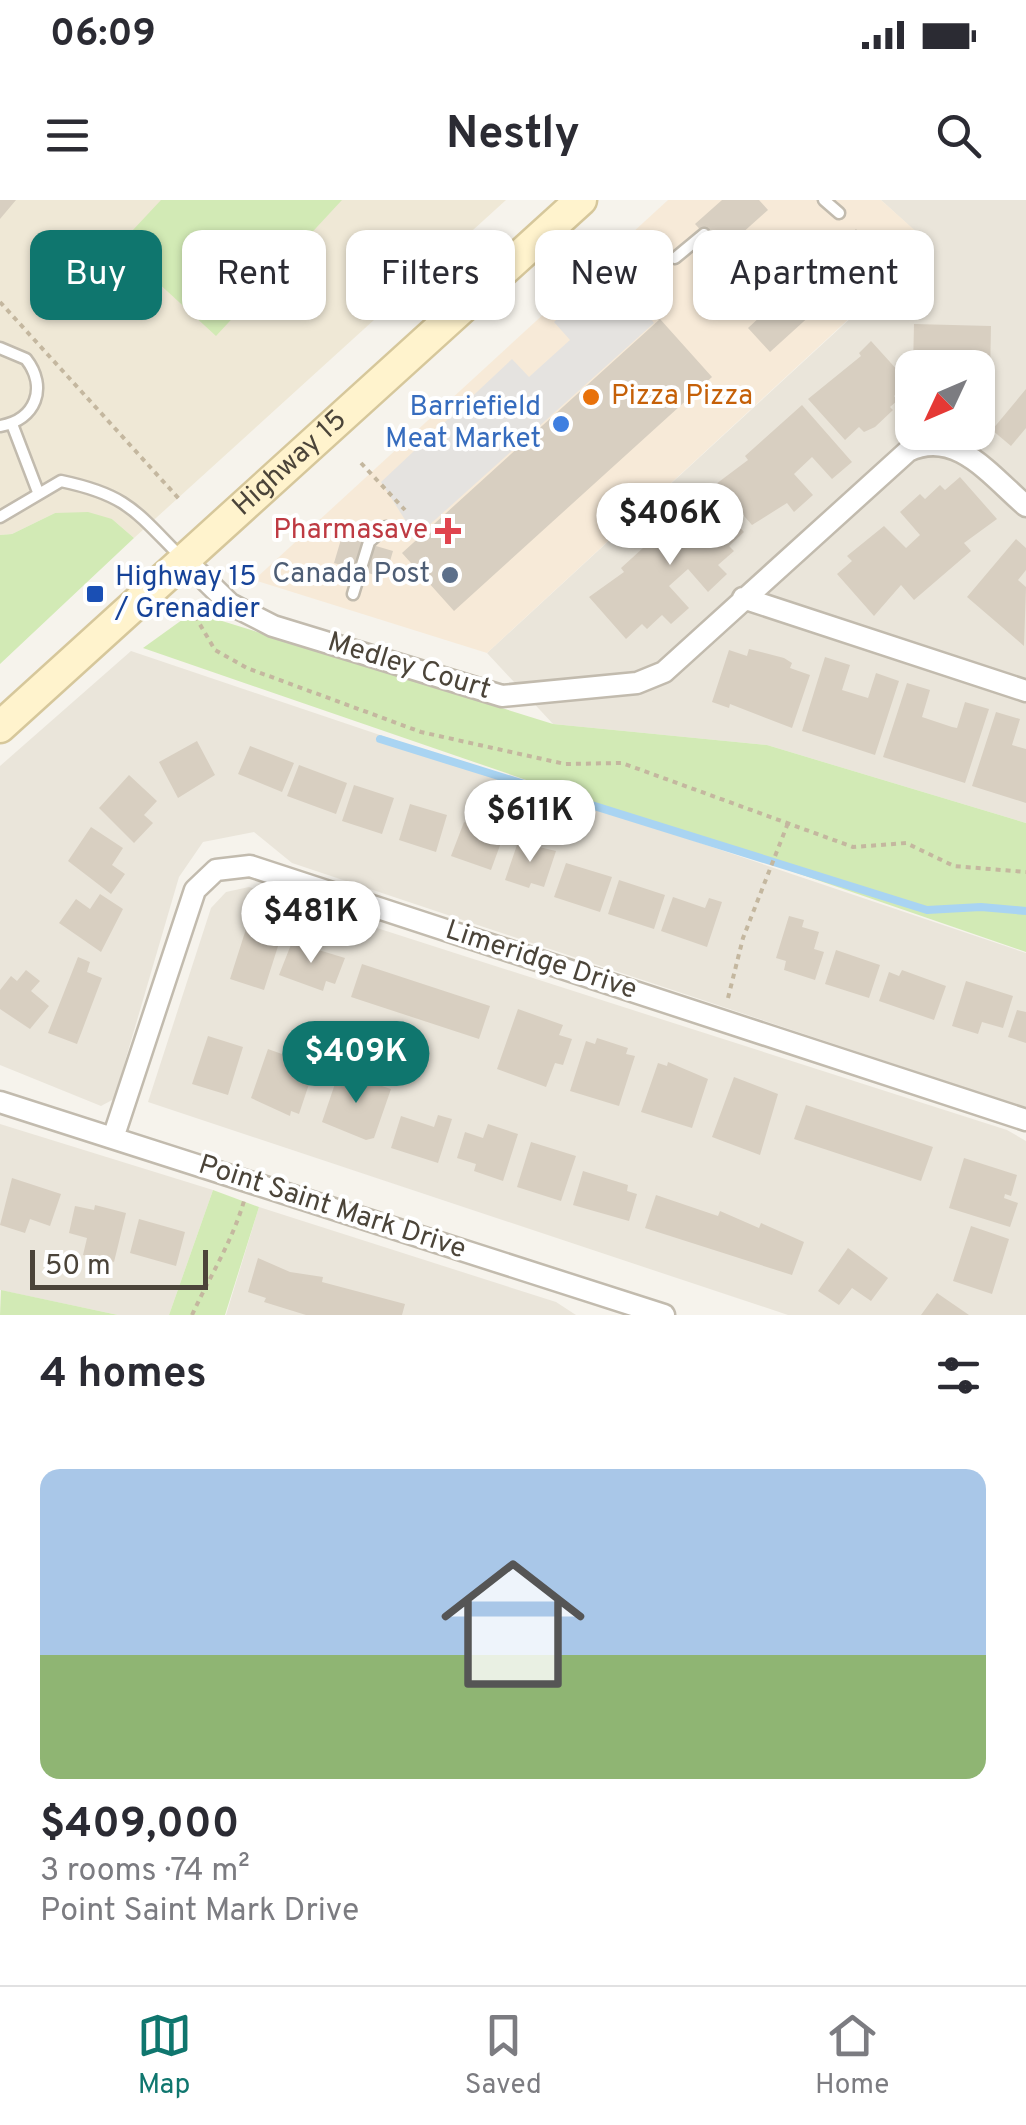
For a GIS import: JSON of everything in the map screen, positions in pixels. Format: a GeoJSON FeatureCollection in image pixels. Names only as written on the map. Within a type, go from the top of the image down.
{"type":"FeatureCollection","features":[{"type":"Feature","properties":{"kind":"main road","name":"Highway 15"},"geometry":{"type":"LineString","coordinates":[[0,727],[187,562],[581,200]]}},
{"type":"Feature","properties":{"kind":"street","name":"Medley Court"},"geometry":{"type":"LineString","coordinates":[[187,562],[230,604],[272,626],[502,696],[638,683],[664,672],[908,451],[924,443],[957,448],[1026,506]]}},
{"type":"Feature","properties":{"kind":"street"},"geometry":{"type":"LineString","coordinates":[[744,598],[1026,690]]}},
{"type":"Feature","properties":{"kind":"street","name":"Limeridge Drive"},"geometry":{"type":"LineString","coordinates":[[113,1138],[195,890],[216,870],[250,866],[1026,1120]]}},
{"type":"Feature","properties":{"kind":"street","name":"Point Saint Mark Drive"},"geometry":{"type":"LineString","coordinates":[[0,1102],[250,1182],[612,1307],[664,1315]]}},
{"type":"Feature","properties":{"kind":"lane"},"geometry":{"type":"LineString","coordinates":[[824,200],[839,212]]}},
{"type":"Feature","properties":{"kind":"lane"},"geometry":{"type":"LineString","coordinates":[[675,258],[693,243]]}},
{"type":"Feature","properties":{"kind":"lane"},"geometry":{"type":"LineString","coordinates":[[0,348],[26,359],[38,382],[32,408],[6,425],[38,492]]}},
{"type":"Feature","properties":{"kind":"lane"},"geometry":{"type":"LineString","coordinates":[[0,517],[61,481],[125,500],[187,562]]}},
{"type":"Feature","properties":{"kind":"lane"},"geometry":{"type":"LineString","coordinates":[[354,594],[369,542],[386,526]]}},
{"type":"Feature","properties":{"kind":"path"},"geometry":{"type":"LineString","coordinates":[[0,303],[181,502]]}},
{"type":"Feature","properties":{"kind":"path"},"geometry":{"type":"LineString","coordinates":[[361,462],[404,510]]}},
{"type":"Feature","properties":{"kind":"path"},"geometry":{"type":"LineString","coordinates":[[195,616],[215,650],[247,668],[421,732],[566,764],[622,763],[853,847],[906,843],[954,866],[1026,872]]}},
{"type":"Feature","properties":{"kind":"path"},"geometry":{"type":"LineString","coordinates":[[722,1020],[743,938],[788,823]]}},
{"type":"Feature","properties":{"kind":"path"},"geometry":{"type":"LineString","coordinates":[[192,1315],[214,1268],[231,1244],[250,1182]]}},
{"type":"Feature","properties":{"kind":"shaded area"},"geometry":{"type":"Polygon","coordinates":[[[0,200],[506,200],[473,230],[346,230],[346,320],[374,320],[134,538],[112,519],[55,513],[12,534],[0,535],[0,200]]]}},
{"type":"Feature","properties":{"kind":"shaded area"},"geometry":{"type":"Polygon","coordinates":[[[668,200],[881,200],[914,230],[693,230],[693,320],[848,320],[487,653],[254,580],[537,320],[673,320],[673,230],[635,230],[668,200]]]}},
{"type":"Feature","properties":{"kind":"shaded area"},"geometry":{"type":"Polygon","coordinates":[[[881,200],[1026,200],[1026,823],[767,745],[553,724],[487,653],[849,320],[934,320],[934,230],[914,230],[881,200]]]}},
{"type":"Feature","properties":{"kind":"shaded area"},"geometry":{"type":"Polygon","coordinates":[[[554,322],[654,323],[416,537],[381,482],[512,359],[529,377],[570,340],[554,322]]]}},
{"type":"Feature","properties":{"kind":"shaded area"},"geometry":{"type":"Polygon","coordinates":[[[131,651],[1026,953],[1026,1108],[292,863],[254,832],[203,842],[179,877],[114,1099],[101,1106],[0,1065],[0,766],[131,651]]]}},
{"type":"Feature","properties":{"kind":"shaded area"},"geometry":{"type":"Polygon","coordinates":[[[249,887],[1007,1130],[1026,1141],[1026,1315],[788,1315],[148,1102],[211,908],[226,892],[249,887]]]}},
{"type":"Feature","properties":{"kind":"shaded area"},"geometry":{"type":"Polygon","coordinates":[[[0,1124],[213,1190],[169,1315],[118,1315],[0,1290],[0,1124]]]}},
{"type":"Feature","properties":{"kind":"shaded area"},"geometry":{"type":"Polygon","coordinates":[[[259,1207],[556,1302],[576,1315],[226,1315],[259,1207]]]}},
{"type":"Feature","properties":{"kind":"green space"},"geometry":{"type":"Polygon","coordinates":[[[161,200],[342,200],[314,230],[182,230],[182,305],[162,286],[162,230],[133,230],[161,200]]]}},
{"type":"Feature","properties":{"kind":"green space"},"geometry":{"type":"Polygon","coordinates":[[[199,320],[231,320],[216,336],[199,320]]]}},
{"type":"Feature","properties":{"kind":"green space"},"geometry":{"type":"Polygon","coordinates":[[[88,512],[112,519],[134,538],[0,664],[0,535],[12,534],[55,513],[88,512]]]}},
{"type":"Feature","properties":{"kind":"green space"},"geometry":{"type":"Polygon","coordinates":[[[193,612],[553,724],[767,745],[1026,823],[1026,952],[143,648],[193,612]]]}},
{"type":"Feature","properties":{"kind":"green space"},"geometry":{"type":"Polygon","coordinates":[[[213,1190],[259,1207],[225,1315],[169,1315],[213,1190]]]}},
{"type":"Feature","properties":{"kind":"green space"},"geometry":{"type":"Polygon","coordinates":[[[1,1290],[118,1315],[0,1315],[1,1290]]]}},
{"type":"Feature","properties":{"kind":"building"},"geometry":{"type":"Polygon","coordinates":[[[0,200],[16,200],[0,219],[0,200]]]}},
{"type":"Feature","properties":{"kind":"building"},"geometry":{"type":"Polygon","coordinates":[[[722,200],[759,200],[768,210],[746,230],[701,230],[695,224],[722,200]]]}},
{"type":"Feature","properties":{"kind":"building"},"geometry":{"type":"Polygon","coordinates":[[[659,320],[712,377],[454,611],[402,553],[659,320]]]}},
{"type":"Feature","properties":{"kind":"building"},"geometry":{"type":"Polygon","coordinates":[[[757,320],[805,320],[770,352],[748,328],[757,320]]]}},
{"type":"Feature","properties":{"kind":"building"},"geometry":{"type":"Polygon","coordinates":[[[914,324],[991,326],[991,350],[913,350],[914,324]]]}},
{"type":"Feature","properties":{"kind":"building"},"geometry":{"type":"Polygon","coordinates":[[[871,341],[895,368],[895,403],[890,407],[893,410],[875,427],[864,432],[859,427],[845,440],[808,399],[861,356],[859,353],[871,341]]]}},
{"type":"Feature","properties":{"kind":"building"},"geometry":{"type":"Polygon","coordinates":[[[1026,389],[1026,428],[1011,446],[995,433],[995,426],[1026,389]]]}},
{"type":"Feature","properties":{"kind":"building"},"geometry":{"type":"Polygon","coordinates":[[[802,405],[852,462],[832,479],[812,457],[794,474],[813,495],[794,512],[787,503],[752,525],[716,484],[748,460],[745,456],[802,405]]]}},
{"type":"Feature","properties":{"kind":"building"},"geometry":{"type":"Polygon","coordinates":[[[960,477],[997,519],[964,543],[971,551],[914,600],[901,585],[874,616],[837,574],[852,561],[847,556],[884,526],[906,548],[920,535],[900,512],[920,494],[925,499],[940,485],[945,490],[960,477]]]}},
{"type":"Feature","properties":{"kind":"building"},"geometry":{"type":"Polygon","coordinates":[[[707,492],[744,532],[729,546],[734,551],[718,565],[727,574],[708,592],[688,569],[669,586],[689,608],[671,624],[662,615],[647,629],[642,624],[626,639],[589,597],[624,572],[621,568],[676,518],[680,522],[707,492]]]}},
{"type":"Feature","properties":{"kind":"building"},"geometry":{"type":"Polygon","coordinates":[[[342,536],[393,551],[385,578],[334,563],[342,536]]]}},
{"type":"Feature","properties":{"kind":"building"},"geometry":{"type":"Polygon","coordinates":[[[1016,539],[1026,548],[1026,570],[1018,580],[1026,587],[1024,646],[967,597],[1016,539]]]}},
{"type":"Feature","properties":{"kind":"building"},"geometry":{"type":"Polygon","coordinates":[[[749,649],[784,658],[792,663],[790,668],[810,675],[792,728],[730,704],[729,708],[712,702],[729,650],[747,656],[749,649]]]}},
{"type":"Feature","properties":{"kind":"building"},"geometry":{"type":"Polygon","coordinates":[[[825,657],[850,665],[842,690],[868,698],[876,673],[899,681],[875,755],[802,731],[825,657]]]}},
{"type":"Feature","properties":{"kind":"building"},"geometry":{"type":"Polygon","coordinates":[[[907,683],[930,690],[922,717],[952,727],[957,728],[965,702],[989,709],[965,783],[883,757],[907,683]]]}},
{"type":"Feature","properties":{"kind":"building"},"geometry":{"type":"Polygon","coordinates":[[[996,712],[1020,719],[1012,745],[1026,749],[1026,803],[972,786],[996,712]]]}},
{"type":"Feature","properties":{"kind":"building"},"geometry":{"type":"Polygon","coordinates":[[[197,741],[215,775],[178,798],[159,762],[197,741]]]}},
{"type":"Feature","properties":{"kind":"building"},"geometry":{"type":"Polygon","coordinates":[[[250,746],[294,763],[282,792],[238,774],[250,746]]]}},
{"type":"Feature","properties":{"kind":"building"},"geometry":{"type":"Polygon","coordinates":[[[299,765],[347,783],[336,814],[287,796],[299,765]]]}},
{"type":"Feature","properties":{"kind":"building"},"geometry":{"type":"Polygon","coordinates":[[[129,775],[157,801],[144,815],[153,823],[134,843],[99,808],[129,775]]]}},
{"type":"Feature","properties":{"kind":"building"},"geometry":{"type":"Polygon","coordinates":[[[354,785],[394,798],[382,834],[342,821],[354,785]]]}},
{"type":"Feature","properties":{"kind":"building"},"geometry":{"type":"Polygon","coordinates":[[[410,804],[447,815],[436,852],[399,840],[410,804]]]}},
{"type":"Feature","properties":{"kind":"building"},"geometry":{"type":"Polygon","coordinates":[[[464,822],[503,837],[491,870],[451,856],[464,822]]]}},
{"type":"Feature","properties":{"kind":"building"},"geometry":{"type":"Polygon","coordinates":[[[91,827],[123,848],[112,865],[125,874],[111,894],[68,861],[91,827]]]}},
{"type":"Feature","properties":{"kind":"building"},"geometry":{"type":"Polygon","coordinates":[[[518,842],[556,851],[544,887],[531,883],[529,888],[505,880],[518,842]]]}},
{"type":"Feature","properties":{"kind":"building"},"geometry":{"type":"Polygon","coordinates":[[[566,863],[612,877],[600,912],[554,897],[566,863]]]}},
{"type":"Feature","properties":{"kind":"building"},"geometry":{"type":"Polygon","coordinates":[[[619,880],[665,895],[654,929],[608,914],[619,880]]]}},
{"type":"Feature","properties":{"kind":"building"},"geometry":{"type":"Polygon","coordinates":[[[100,894],[123,909],[101,952],[59,923],[76,899],[90,909],[100,894]]]}},
{"type":"Feature","properties":{"kind":"building"},"geometry":{"type":"Polygon","coordinates":[[[673,897],[705,908],[709,898],[722,902],[707,947],[661,931],[673,897]]]}},
{"type":"Feature","properties":{"kind":"building"},"geometry":{"type":"Polygon","coordinates":[[[789,916],[804,920],[802,927],[819,932],[814,949],[824,952],[815,980],[784,970],[786,961],[776,958],[789,916]]]}},
{"type":"Feature","properties":{"kind":"building"},"geometry":{"type":"Polygon","coordinates":[[[246,929],[280,940],[264,990],[230,979],[246,929]]]}},
{"type":"Feature","properties":{"kind":"building"},"geometry":{"type":"Polygon","coordinates":[[[292,942],[345,958],[335,984],[326,981],[323,991],[279,975],[292,942]]]}},
{"type":"Feature","properties":{"kind":"building"},"geometry":{"type":"Polygon","coordinates":[[[836,950],[880,965],[869,998],[825,984],[836,950]]]}},
{"type":"Feature","properties":{"kind":"building"},"geometry":{"type":"Polygon","coordinates":[[[78,957],[90,962],[87,972],[102,978],[77,1044],[48,1033],[78,957]]]}},
{"type":"Feature","properties":{"kind":"building"},"geometry":{"type":"Polygon","coordinates":[[[362,964],[490,1006],[479,1039],[351,997],[362,964]]]}},
{"type":"Feature","properties":{"kind":"building"},"geometry":{"type":"Polygon","coordinates":[[[26,970],[40,981],[31,991],[49,1006],[30,1029],[0,1009],[0,990],[11,976],[17,981],[26,970]]]}},
{"type":"Feature","properties":{"kind":"building"},"geometry":{"type":"Polygon","coordinates":[[[902,970],[946,986],[934,1020],[879,1001],[889,972],[899,976],[902,970]]]}},
{"type":"Feature","properties":{"kind":"building"},"geometry":{"type":"Polygon","coordinates":[[[966,981],[1013,996],[1003,1028],[982,1022],[978,1034],[952,1026],[966,981]]]}},
{"type":"Feature","properties":{"kind":"building"},"geometry":{"type":"Polygon","coordinates":[[[518,1009],[563,1025],[559,1035],[572,1039],[563,1065],[555,1063],[546,1087],[497,1069],[518,1009]]]}},
{"type":"Feature","properties":{"kind":"building"},"geometry":{"type":"Polygon","coordinates":[[[1017,1010],[1026,1012],[1026,1043],[1008,1037],[1017,1010]]]}},
{"type":"Feature","properties":{"kind":"building"},"geometry":{"type":"Polygon","coordinates":[[[208,1036],[243,1047],[228,1095],[192,1084],[208,1036]]]}},
{"type":"Feature","properties":{"kind":"building"},"geometry":{"type":"Polygon","coordinates":[[[597,1038],[628,1048],[626,1054],[635,1056],[619,1106],[570,1091],[586,1041],[595,1044],[597,1038]]]}},
{"type":"Feature","properties":{"kind":"building"},"geometry":{"type":"Polygon","coordinates":[[[268,1049],[315,1066],[299,1114],[291,1111],[290,1116],[251,1098],[268,1049]]]}},
{"type":"Feature","properties":{"kind":"building"},"geometry":{"type":"Polygon","coordinates":[[[668,1062],[708,1079],[692,1128],[641,1112],[658,1063],[667,1066],[668,1062]]]}},
{"type":"Feature","properties":{"kind":"building"},"geometry":{"type":"Polygon","coordinates":[[[339,1072],[391,1089],[374,1138],[366,1140],[322,1122],[339,1072]]]}},
{"type":"Feature","properties":{"kind":"building"},"geometry":{"type":"Polygon","coordinates":[[[734,1077],[778,1094],[760,1155],[712,1137],[734,1077]]]}},
{"type":"Feature","properties":{"kind":"building"},"geometry":{"type":"Polygon","coordinates":[[[806,1105],[933,1147],[921,1181],[794,1139],[806,1105]]]}},
{"type":"Feature","properties":{"kind":"building"},"geometry":{"type":"Polygon","coordinates":[[[438,1115],[452,1119],[438,1163],[391,1148],[401,1116],[434,1127],[438,1115]]]}},
{"type":"Feature","properties":{"kind":"building"},"geometry":{"type":"Polygon","coordinates":[[[488,1124],[518,1134],[503,1181],[474,1171],[476,1164],[457,1158],[465,1132],[483,1138],[488,1124]]]}},
{"type":"Feature","properties":{"kind":"building"},"geometry":{"type":"Polygon","coordinates":[[[531,1142],[576,1156],[561,1201],[517,1187],[531,1142]]]}},
{"type":"Feature","properties":{"kind":"building"},"geometry":{"type":"Polygon","coordinates":[[[964,1158],[1017,1175],[1011,1196],[1005,1194],[1004,1198],[1018,1203],[1010,1227],[949,1208],[964,1158]]]}},
{"type":"Feature","properties":{"kind":"building"},"geometry":{"type":"Polygon","coordinates":[[[583,1171],[628,1185],[627,1191],[637,1194],[629,1221],[573,1205],[583,1171]]]}},
{"type":"Feature","properties":{"kind":"building"},"geometry":{"type":"Polygon","coordinates":[[[12,1178],[61,1194],[50,1226],[30,1219],[25,1233],[0,1225],[12,1178]]]}},
{"type":"Feature","properties":{"kind":"building"},"geometry":{"type":"Polygon","coordinates":[[[656,1195],[718,1216],[720,1211],[759,1228],[761,1223],[804,1242],[792,1275],[645,1228],[656,1195]]]}},
{"type":"Feature","properties":{"kind":"building"},"geometry":{"type":"Polygon","coordinates":[[[95,1205],[126,1213],[114,1262],[83,1255],[87,1238],[69,1233],[75,1206],[94,1210],[95,1205]]]}},
{"type":"Feature","properties":{"kind":"building"},"geometry":{"type":"Polygon","coordinates":[[[139,1219],[185,1232],[176,1266],[130,1253],[139,1219]]]}},
{"type":"Feature","properties":{"kind":"building"},"geometry":{"type":"Polygon","coordinates":[[[971,1226],[1009,1239],[992,1294],[953,1281],[971,1226]]]}},
{"type":"Feature","properties":{"kind":"building"},"geometry":{"type":"Polygon","coordinates":[[[848,1248],[888,1278],[871,1301],[852,1288],[839,1305],[818,1291],[848,1248]]]}},
{"type":"Feature","properties":{"kind":"building"},"geometry":{"type":"Polygon","coordinates":[[[258,1258],[290,1272],[323,1277],[322,1282],[405,1304],[402,1315],[306,1315],[264,1302],[266,1298],[248,1292],[258,1258]]]}},
{"type":"Feature","properties":{"kind":"building"},"geometry":{"type":"Polygon","coordinates":[[[937,1293],[969,1315],[921,1315],[937,1293]]]}},
{"type":"Feature","properties":{"kind":"waterway"},"geometry":{"type":"LineString","coordinates":[[380,739],[927,910],[981,907],[1026,911]]}},
{"type":"Feature","properties":{"kind":"place","name":"Pizza Pizza"},"geometry":{"type":"Point","coordinates":[591,397]}},
{"type":"Feature","properties":{"kind":"place","name":"Barriefield Meat Market"},"geometry":{"type":"Point","coordinates":[561,424]}},
{"type":"Feature","properties":{"kind":"place","name":"Pharmasave"},"geometry":{"type":"Point","coordinates":[448,531]}},
{"type":"Feature","properties":{"kind":"place","name":"Canada Post"},"geometry":{"type":"Point","coordinates":[450,575]}},
{"type":"Feature","properties":{"kind":"place","name":"Highway 15 / Grenadier"},"geometry":{"type":"Point","coordinates":[95,594]}}]}
